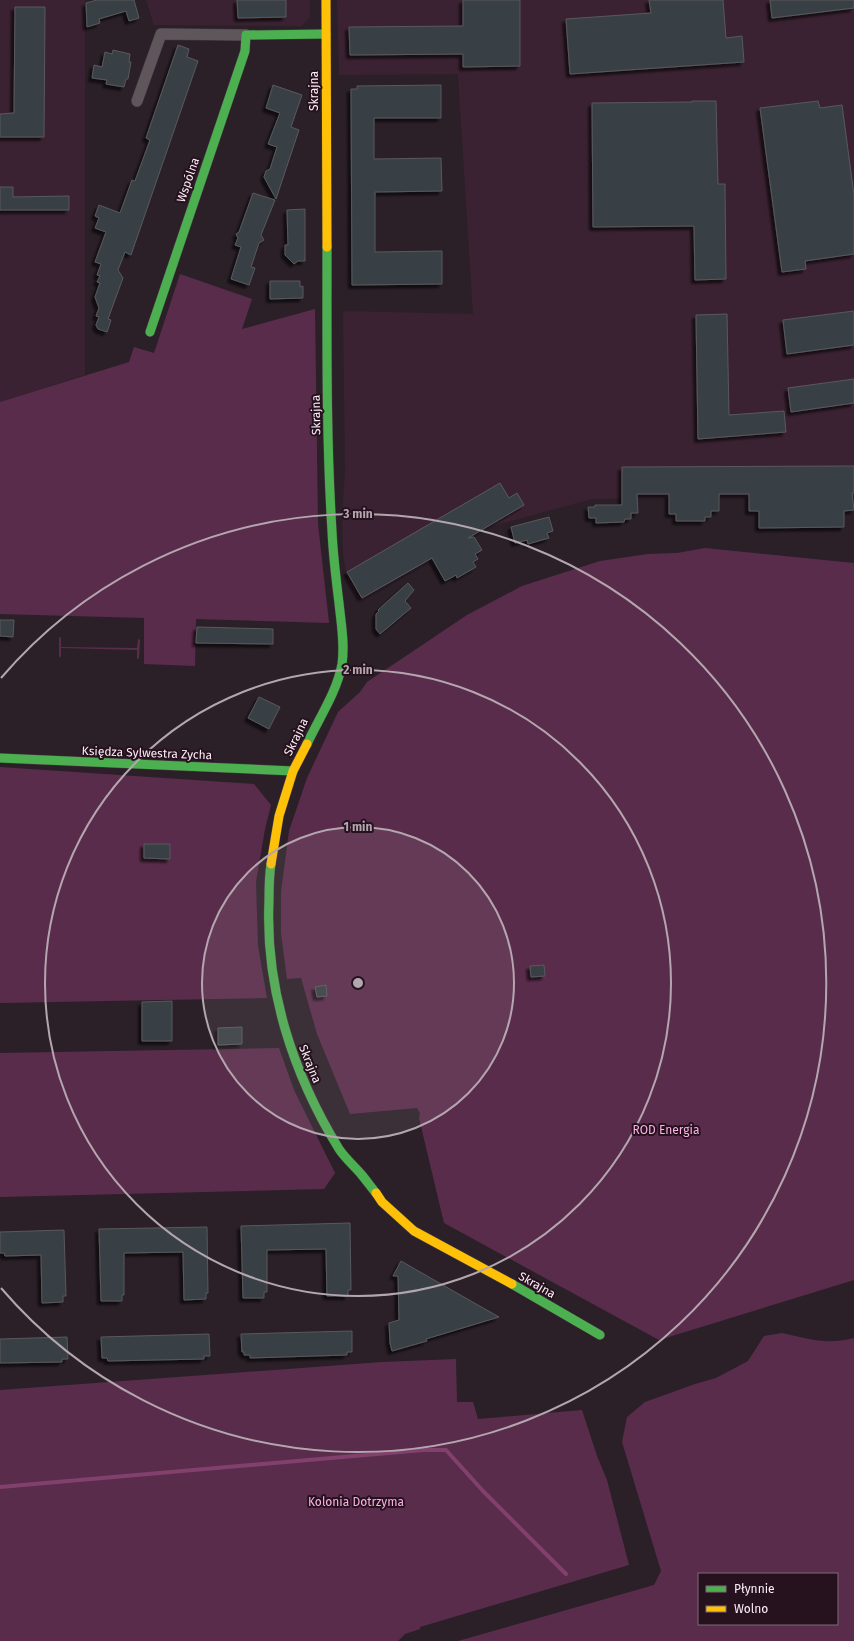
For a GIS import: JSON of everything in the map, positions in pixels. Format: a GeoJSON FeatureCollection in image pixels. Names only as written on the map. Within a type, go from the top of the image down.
{"type":"FeatureCollection","features":[{"type":"Feature","properties":{"kind":"street","name":"Skrajna"},"geometry":{"type":"LineString","coordinates":[[326,0],[327,367],[330,503],[333,556],[342,628],[343,649],[342,663],[337,682],[292,771],[279,816],[270,870],[268,919],[270,953],[277,998],[288,1040],[303,1081],[340,1150],[362,1175],[382,1202],[414,1232],[471,1261],[600,1335]]}},
{"type":"Feature","properties":{"kind":"street"},"geometry":{"type":"LineString","coordinates":[[137,101],[161,34],[326,34]]}},
{"type":"Feature","properties":{"kind":"street","name":"Wspólna"},"geometry":{"type":"LineString","coordinates":[[150,332],[245,50],[246,35]]}},
{"type":"Feature","properties":{"kind":"street","name":"Księdza Sylwestra Zycha"},"geometry":{"type":"LineString","coordinates":[[0,758],[292,771]]}},
{"type":"Feature","properties":{"kind":"shaded area"},"geometry":{"type":"Polygon","coordinates":[[[0,0],[85,0],[85,375],[0,402],[0,0]]]}},
{"type":"Feature","properties":{"kind":"shaded area"},"geometry":{"type":"Polygon","coordinates":[[[146,0],[310,0],[310,17],[302,26],[154,25],[146,0]]]}},
{"type":"Feature","properties":{"kind":"shaded area"},"geometry":{"type":"Polygon","coordinates":[[[337,0],[854,0],[854,497],[592,499],[492,526],[359,602],[348,582],[343,554],[342,516],[345,472],[343,311],[473,314],[458,74],[339,75],[337,0]]]}},
{"type":"Feature","properties":{"kind":"green space"},"geometry":{"type":"Polygon","coordinates":[[[180,274],[252,299],[242,329],[315,309],[318,524],[329,623],[196,619],[195,666],[144,664],[144,618],[0,614],[0,402],[129,362],[134,347],[154,353],[180,274]]]}},
{"type":"Feature","properties":{"kind":"green space","name":"ROD Energia"},"geometry":{"type":"Polygon","coordinates":[[[705,548],[854,563],[854,1280],[659,1340],[444,1223],[419,1118],[420,1113],[417,1108],[350,1114],[317,1034],[301,978],[287,979],[281,933],[281,892],[289,831],[307,778],[338,712],[360,692],[367,682],[467,615],[522,586],[600,561],[648,554],[677,553],[705,548]]]}},
{"type":"Feature","properties":{"kind":"green space"},"geometry":{"type":"Polygon","coordinates":[[[61,637],[61,647],[137,648],[138,639],[140,640],[139,658],[137,659],[137,650],[61,648],[61,658],[59,656],[59,638],[61,637]]]}},
{"type":"Feature","properties":{"kind":"green space"},"geometry":{"type":"Polygon","coordinates":[[[0,767],[254,784],[271,805],[265,829],[256,882],[258,946],[267,998],[0,1003],[0,767]]]}},
{"type":"Feature","properties":{"kind":"green space"},"geometry":{"type":"Polygon","coordinates":[[[279,1048],[294,1090],[335,1173],[324,1189],[0,1197],[0,1053],[279,1048]]]}},
{"type":"Feature","properties":{"kind":"green space"},"geometry":{"type":"Polygon","coordinates":[[[782,1333],[826,1341],[854,1338],[854,1641],[458,1641],[654,1585],[661,1571],[622,1442],[627,1417],[645,1402],[716,1378],[748,1361],[764,1336],[782,1333]]]}},
{"type":"Feature","properties":{"kind":"green space","name":"Kolonia Dotrzyma"},"geometry":{"type":"Polygon","coordinates":[[[456,1359],[457,1402],[473,1402],[478,1419],[582,1410],[597,1456],[607,1480],[629,1565],[420,1627],[420,1629],[405,1634],[398,1641],[0,1641],[0,1390],[382,1362],[456,1359]]]}},
{"type":"Feature","properties":{"kind":"building"},"geometry":{"type":"Polygon","coordinates":[[[97,0],[134,0],[139,18],[129,21],[126,11],[99,19],[100,23],[87,27],[86,3],[97,0]]]}},
{"type":"Feature","properties":{"kind":"building"},"geometry":{"type":"Polygon","coordinates":[[[237,0],[286,0],[286,17],[238,18],[237,0]]]}},
{"type":"Feature","properties":{"kind":"building"},"geometry":{"type":"Polygon","coordinates":[[[463,0],[520,0],[520,66],[463,67],[463,54],[350,55],[349,27],[463,26],[463,0]]]}},
{"type":"Feature","properties":{"kind":"building"},"geometry":{"type":"Polygon","coordinates":[[[649,0],[723,0],[726,38],[742,36],[744,62],[570,74],[566,19],[651,13],[649,0]]]}},
{"type":"Feature","properties":{"kind":"building"},"geometry":{"type":"Polygon","coordinates":[[[770,0],[854,0],[854,8],[772,18],[770,0]]]}},
{"type":"Feature","properties":{"kind":"building"},"geometry":{"type":"Polygon","coordinates":[[[15,7],[45,7],[44,137],[0,137],[0,114],[14,113],[15,7]]]}},
{"type":"Feature","properties":{"kind":"building"},"geometry":{"type":"Polygon","coordinates":[[[178,45],[189,49],[187,57],[198,61],[131,255],[125,252],[118,270],[123,278],[108,319],[111,320],[107,332],[98,329],[96,325],[99,317],[96,316],[99,308],[95,297],[100,283],[97,282],[100,276],[97,275],[101,264],[95,262],[106,232],[95,228],[99,218],[95,216],[99,205],[120,213],[132,180],[135,181],[150,140],[146,138],[178,45]]]}},
{"type":"Feature","properties":{"kind":"building"},"geometry":{"type":"Polygon","coordinates":[[[113,50],[130,54],[129,62],[131,62],[128,79],[126,79],[124,87],[106,84],[107,80],[92,78],[94,65],[102,67],[105,52],[112,54],[113,50]]]}},
{"type":"Feature","properties":{"kind":"building"},"geometry":{"type":"Polygon","coordinates":[[[273,85],[302,95],[291,127],[299,130],[276,199],[264,177],[266,171],[270,169],[277,147],[268,144],[280,113],[266,108],[273,85]]]}},
{"type":"Feature","properties":{"kind":"building"},"geometry":{"type":"Polygon","coordinates":[[[441,85],[441,118],[374,118],[374,159],[441,158],[442,191],[375,192],[375,252],[442,251],[442,284],[352,285],[351,89],[357,89],[357,86],[441,85]]]}},
{"type":"Feature","properties":{"kind":"building"},"geometry":{"type":"Polygon","coordinates":[[[716,101],[718,184],[725,184],[726,279],[695,280],[694,226],[593,227],[592,103],[716,101]]]}},
{"type":"Feature","properties":{"kind":"building"},"geometry":{"type":"Polygon","coordinates":[[[818,101],[820,108],[842,105],[854,195],[854,254],[805,261],[806,269],[782,272],[760,108],[818,101]]]}},
{"type":"Feature","properties":{"kind":"building"},"geometry":{"type":"Polygon","coordinates":[[[0,187],[13,187],[13,197],[69,196],[69,210],[0,210],[0,187]]]}},
{"type":"Feature","properties":{"kind":"building"},"geometry":{"type":"Polygon","coordinates":[[[253,193],[275,200],[261,235],[264,240],[259,243],[251,267],[255,268],[249,285],[231,279],[241,247],[235,245],[238,238],[236,234],[239,232],[253,193]]]}},
{"type":"Feature","properties":{"kind":"building"},"geometry":{"type":"Polygon","coordinates":[[[305,209],[305,261],[298,261],[294,264],[285,255],[285,245],[288,245],[287,210],[305,209]]]}},
{"type":"Feature","properties":{"kind":"building"},"geometry":{"type":"Polygon","coordinates":[[[270,281],[300,281],[300,287],[303,286],[303,298],[270,299],[270,281]]]}},
{"type":"Feature","properties":{"kind":"building"},"geometry":{"type":"Polygon","coordinates":[[[854,311],[854,345],[787,354],[783,320],[854,311]]]}},
{"type":"Feature","properties":{"kind":"building"},"geometry":{"type":"Polygon","coordinates":[[[727,314],[729,415],[784,411],[786,432],[698,439],[696,315],[727,314]]]}},
{"type":"Feature","properties":{"kind":"building"},"geometry":{"type":"Polygon","coordinates":[[[854,379],[854,403],[791,412],[788,388],[854,379]]]}},
{"type":"Feature","properties":{"kind":"building"},"geometry":{"type":"Polygon","coordinates":[[[854,466],[854,493],[852,493],[854,510],[844,511],[844,527],[759,528],[759,511],[749,511],[749,494],[719,494],[719,511],[711,511],[711,517],[705,517],[705,521],[676,521],[676,514],[669,514],[669,494],[637,494],[638,513],[631,513],[631,519],[625,519],[624,522],[596,523],[596,518],[589,518],[588,507],[595,507],[595,505],[622,505],[622,467],[854,466]]]}},
{"type":"Feature","properties":{"kind":"building"},"geometry":{"type":"Polygon","coordinates":[[[500,483],[509,498],[517,493],[524,505],[468,538],[474,537],[482,550],[475,554],[478,559],[473,562],[476,567],[457,578],[456,575],[445,581],[432,558],[362,598],[347,572],[500,483]]]}},
{"type":"Feature","properties":{"kind":"building"},"geometry":{"type":"Polygon","coordinates":[[[549,517],[553,531],[547,533],[549,538],[528,544],[527,540],[515,543],[511,527],[549,517]]]}},
{"type":"Feature","properties":{"kind":"building"},"geometry":{"type":"Polygon","coordinates":[[[408,583],[414,590],[405,601],[411,608],[380,634],[376,629],[376,614],[379,611],[378,610],[408,583]]]}},
{"type":"Feature","properties":{"kind":"building"},"geometry":{"type":"Polygon","coordinates":[[[0,620],[14,620],[13,637],[0,636],[0,620]]]}},
{"type":"Feature","properties":{"kind":"building"},"geometry":{"type":"Polygon","coordinates":[[[197,627],[273,629],[273,644],[196,643],[197,627]]]}},
{"type":"Feature","properties":{"kind":"building"},"geometry":{"type":"Polygon","coordinates":[[[259,697],[280,707],[269,729],[248,718],[259,697]]]}},
{"type":"Feature","properties":{"kind":"building"},"geometry":{"type":"Polygon","coordinates":[[[144,844],[170,844],[170,859],[144,858],[144,844]]]}},
{"type":"Feature","properties":{"kind":"building"},"geometry":{"type":"Polygon","coordinates":[[[544,965],[545,976],[531,977],[530,966],[544,965]]]}},
{"type":"Feature","properties":{"kind":"building"},"geometry":{"type":"Polygon","coordinates":[[[326,985],[327,996],[317,997],[315,987],[326,985]]]}},
{"type":"Feature","properties":{"kind":"building"},"geometry":{"type":"Polygon","coordinates":[[[172,1001],[172,1041],[142,1041],[142,1002],[172,1001]]]}},
{"type":"Feature","properties":{"kind":"building"},"geometry":{"type":"Polygon","coordinates":[[[242,1027],[242,1044],[218,1045],[218,1028],[242,1027]]]}},
{"type":"Feature","properties":{"kind":"building"},"geometry":{"type":"Polygon","coordinates":[[[350,1223],[351,1290],[348,1290],[348,1296],[327,1296],[326,1249],[267,1250],[267,1292],[264,1292],[264,1298],[243,1298],[241,1226],[350,1223]]]}},
{"type":"Feature","properties":{"kind":"building"},"geometry":{"type":"Polygon","coordinates":[[[207,1227],[208,1293],[206,1293],[206,1299],[184,1300],[183,1252],[124,1253],[124,1295],[122,1295],[122,1301],[101,1301],[99,1229],[207,1227]]]}},
{"type":"Feature","properties":{"kind":"building"},"geometry":{"type":"Polygon","coordinates":[[[64,1230],[66,1296],[63,1296],[63,1302],[42,1303],[41,1255],[5,1256],[4,1253],[0,1253],[0,1232],[64,1230]]]}},
{"type":"Feature","properties":{"kind":"building"},"geometry":{"type":"Polygon","coordinates":[[[401,1261],[499,1317],[392,1351],[389,1323],[399,1320],[398,1276],[393,1276],[401,1261]]]}},
{"type":"Feature","properties":{"kind":"building"},"geometry":{"type":"Polygon","coordinates":[[[352,1331],[352,1352],[347,1352],[347,1355],[250,1358],[250,1355],[244,1355],[244,1352],[242,1352],[241,1334],[352,1331]]]}},
{"type":"Feature","properties":{"kind":"building"},"geometry":{"type":"Polygon","coordinates":[[[209,1334],[210,1356],[204,1356],[204,1359],[108,1361],[107,1358],[102,1358],[101,1337],[209,1334]]]}},
{"type":"Feature","properties":{"kind":"building"},"geometry":{"type":"Polygon","coordinates":[[[67,1337],[68,1359],[62,1359],[62,1362],[0,1363],[0,1339],[67,1337]]]}},
{"type":"Feature","properties":{"kind":"waterway"},"geometry":{"type":"LineString","coordinates":[[0,1487],[423,1450],[446,1450],[483,1491],[566,1574]]}},
{"type":"Feature","properties":{"kind":"traffic: fast"},"geometry":{"type":"LineString","coordinates":[[150,332],[245,51],[246,35],[326,34]]}},
{"type":"Feature","properties":{"kind":"traffic: fast"},"geometry":{"type":"LineString","coordinates":[[307,744],[336,685],[340,674],[343,656],[333,549],[330,496],[327,389],[327,247]]}},
{"type":"Feature","properties":{"kind":"traffic: fast"},"geometry":{"type":"LineString","coordinates":[[0,758],[293,771]]}},
{"type":"Feature","properties":{"kind":"traffic: fast"},"geometry":{"type":"LineString","coordinates":[[271,864],[269,887],[269,934],[277,998],[285,1030],[308,1091],[339,1149],[376,1193]]}},
{"type":"Feature","properties":{"kind":"traffic: fast"},"geometry":{"type":"LineString","coordinates":[[512,1284],[600,1335]]}},
{"type":"Feature","properties":{"kind":"traffic: slow"},"geometry":{"type":"LineString","coordinates":[[326,0],[327,247]]}},
{"type":"Feature","properties":{"kind":"traffic: slow"},"geometry":{"type":"LineString","coordinates":[[271,864],[279,816],[293,771],[307,744]]}},
{"type":"Feature","properties":{"kind":"traffic: slow"},"geometry":{"type":"LineString","coordinates":[[376,1193],[382,1202],[414,1231],[512,1284]]}}]}
